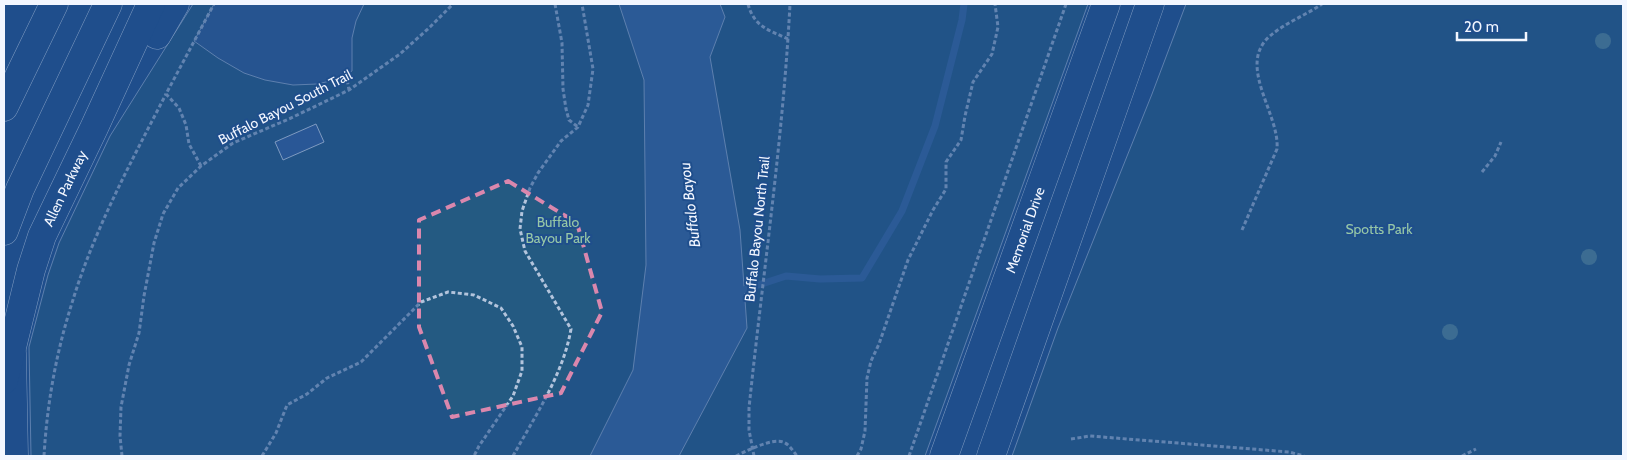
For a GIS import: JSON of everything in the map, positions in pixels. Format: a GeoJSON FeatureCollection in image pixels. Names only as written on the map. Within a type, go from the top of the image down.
{"type":"FeatureCollection","features":[{"type":"Feature","properties":{"kind":"main road"},"geometry":{"type":"LineString","coordinates":[[4,107],[54,4]]}},
{"type":"Feature","properties":{"kind":"main road"},"geometry":{"type":"LineString","coordinates":[[4,231],[20,189],[108,4]]}},
{"type":"Feature","properties":{"kind":"main road","name":"Allen Parkway"},"geometry":{"type":"LineString","coordinates":[[4,380],[11,345],[42,236],[151,4]]}},
{"type":"Feature","properties":{"kind":"main road"},"geometry":{"type":"LineString","coordinates":[[94,128],[158,35],[175,4]]}},
{"type":"Feature","properties":{"kind":"main road","name":"Memorial Drive"},"geometry":{"type":"LineString","coordinates":[[944,456],[1106,4]]}},
{"type":"Feature","properties":{"kind":"main road"},"geometry":{"type":"LineString","coordinates":[[991,456],[1150,4]]}},
{"type":"Feature","properties":{"kind":"main road"},"geometry":{"type":"LineString","coordinates":[[1136,45],[1159,4]]}},
{"type":"Feature","properties":{"kind":"main road"},"geometry":{"type":"LineString","coordinates":[[4,178],[91,38]]}},
{"type":"Feature","properties":{"kind":"main road"},"geometry":{"type":"LineString","coordinates":[[11,345],[14,456]]}},
{"type":"Feature","properties":{"kind":"path"},"geometry":{"type":"LineString","coordinates":[[44,456],[46,422],[55,366],[72,302],[118,187],[214,4]]}},
{"type":"Feature","properties":{"kind":"path","name":"Buffalo Bayou South Trail"},"geometry":{"type":"LineString","coordinates":[[122,456],[120,436],[122,407],[129,365],[139,333],[154,244],[163,214],[178,188],[201,166],[233,143],[349,90],[400,54],[454,4]]}},
{"type":"Feature","properties":{"kind":"path"},"geometry":{"type":"LineString","coordinates":[[555,4],[562,43],[563,89],[566,109],[569,120],[578,128]]}},
{"type":"Feature","properties":{"kind":"path"},"geometry":{"type":"LineString","coordinates":[[513,456],[556,378],[568,346],[571,329],[525,251],[520,229],[522,211],[530,188],[538,173],[561,141],[578,128],[588,105],[593,70],[582,4]]}},
{"type":"Feature","properties":{"kind":"path"},"geometry":{"type":"LineString","coordinates":[[748,4],[758,25],[788,39]]}},
{"type":"Feature","properties":{"kind":"path","name":"Buffalo Bayou North Trail"},"geometry":{"type":"LineString","coordinates":[[754,456],[749,430],[749,408],[776,168],[790,4]]}},
{"type":"Feature","properties":{"kind":"path"},"geometry":{"type":"LineString","coordinates":[[857,456],[861,449],[865,431],[867,378],[871,362],[908,260],[933,210],[946,189],[946,162],[962,140],[965,116],[973,82],[992,54],[998,26],[995,4]]}},
{"type":"Feature","properties":{"kind":"path"},"geometry":{"type":"LineString","coordinates":[[909,456],[1066,4]]}},
{"type":"Feature","properties":{"kind":"path"},"geometry":{"type":"LineString","coordinates":[[1242,230],[1277,149],[1277,135],[1258,75],[1258,55],[1268,37],[1322,4]]}},
{"type":"Feature","properties":{"kind":"path"},"geometry":{"type":"LineString","coordinates":[[346,74],[349,90]]}},
{"type":"Feature","properties":{"kind":"path"},"geometry":{"type":"LineString","coordinates":[[166,94],[179,108],[186,125],[189,144],[201,166]]}},
{"type":"Feature","properties":{"kind":"path"},"geometry":{"type":"LineString","coordinates":[[1482,172],[1495,156],[1501,142]]}},
{"type":"Feature","properties":{"kind":"path"},"geometry":{"type":"LineString","coordinates":[[262,456],[276,433],[287,405],[307,394],[327,378],[361,362],[421,302],[448,292],[474,295],[501,308],[522,347],[522,371],[513,396],[474,456]]}},
{"type":"Feature","properties":{"kind":"path"},"geometry":{"type":"LineString","coordinates":[[1071,439],[1090,436],[1289,452],[1304,456]]}},
{"type":"Feature","properties":{"kind":"path"},"geometry":{"type":"LineString","coordinates":[[736,456],[769,442],[781,441],[788,445],[797,456]]}},
{"type":"Feature","properties":{"kind":"path"},"geometry":{"type":"LineString","coordinates":[[1462,456],[1476,449]]}},
{"type":"Feature","properties":{"kind":"highlighted area"},"geometry":{"type":"Polygon","coordinates":[[[508,181],[577,223],[602,312],[561,393],[452,417],[419,327],[419,220],[508,181]]]}},
{"type":"Feature","properties":{"kind":"green space","name":"Buffalo Bayou Park"},"geometry":{"type":"Polygon","coordinates":[[[193,4],[1088,4],[925,456],[31,456],[29,347],[48,275],[59,243],[110,136],[193,4]]]}},
{"type":"Feature","properties":{"kind":"green space","name":"Spotts Park"},"geometry":{"type":"Polygon","coordinates":[[[1186,4],[1623,4],[1623,456],[1012,456],[1058,328],[1186,4]]]}},
{"type":"Feature","properties":{"kind":"shaded area"},"geometry":{"type":"Polygon","coordinates":[[[214,4],[364,4],[356,21],[352,38],[352,71],[335,80],[317,84],[293,85],[265,80],[244,73],[194,41],[214,4]]]}},
{"type":"Feature","properties":{"kind":"water","name":"Buffalo Bayou"},"geometry":{"type":"Polygon","coordinates":[[[619,4],[720,4],[725,17],[710,57],[740,230],[747,328],[679,456],[590,456],[633,370],[646,265],[644,80],[619,4]]]}},
{"type":"Feature","properties":{"kind":"building"},"geometry":{"type":"Polygon","coordinates":[[[316,124],[324,142],[283,160],[275,142],[316,124]]]}},
{"type":"Feature","properties":{"kind":"waterway"},"geometry":{"type":"LineString","coordinates":[[737,292],[786,276],[820,279],[862,278],[902,211],[935,126],[962,20],[964,4]]}}]}
